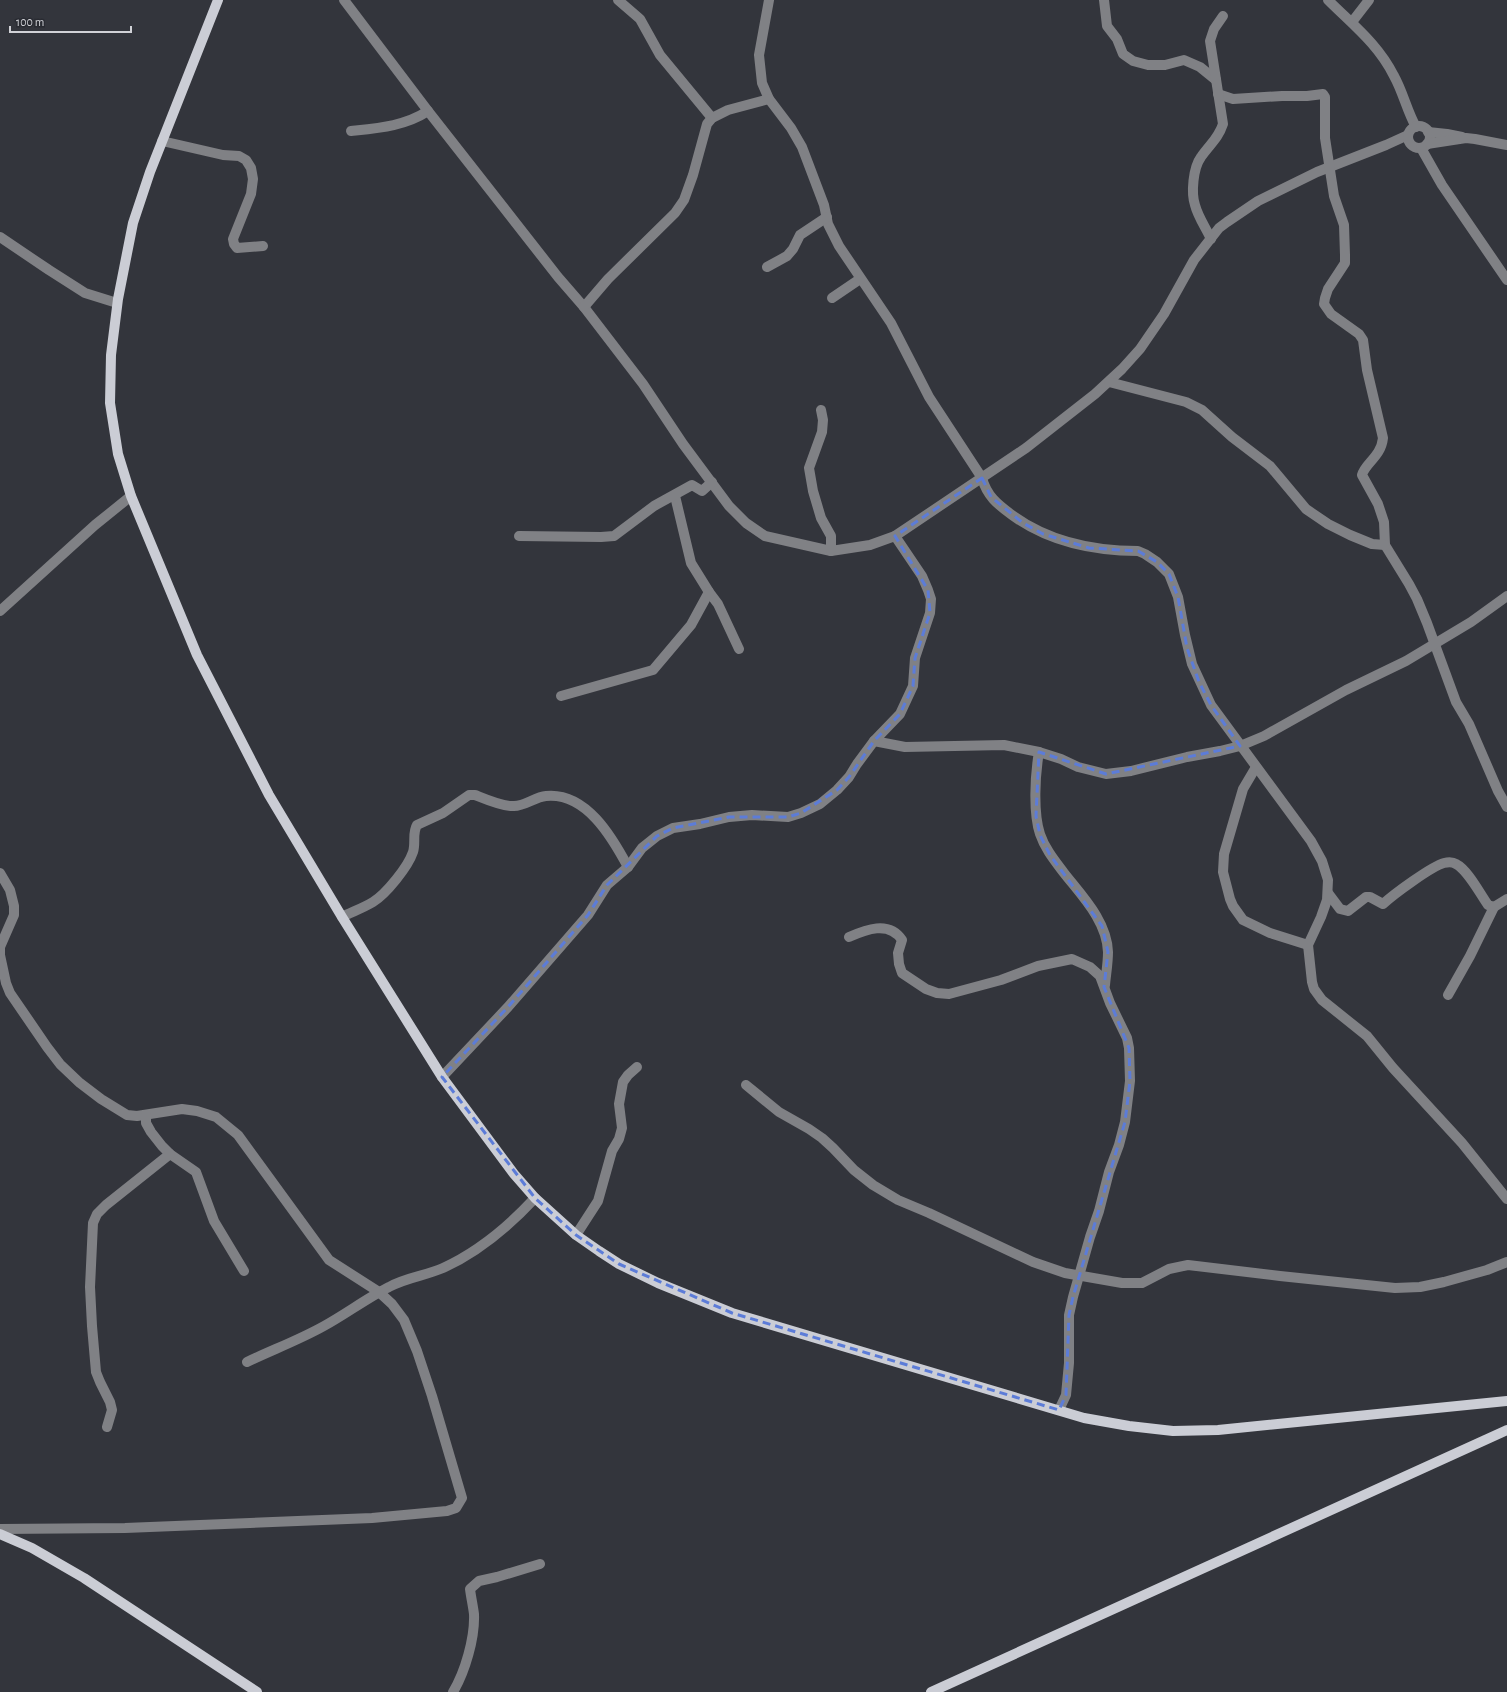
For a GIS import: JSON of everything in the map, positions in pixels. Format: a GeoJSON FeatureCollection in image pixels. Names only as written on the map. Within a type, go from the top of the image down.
{"type":"FeatureCollection","features":[{"type":"Feature","properties":{"kind":"main road"},"geometry":{"type":"LineString","coordinates":[[218,0],[150,172],[133,223],[117,303],[112,355],[110,403],[118,454],[131,496],[197,655],[269,795],[342,917],[442,1077],[514,1174],[535,1198],[576,1235],[620,1264],[658,1283],[732,1313],[1084,1418],[1129,1426],[1173,1431],[1210,1430],[1507,1401]]}},
{"type":"Feature","properties":{"kind":"main road"},"geometry":{"type":"LineString","coordinates":[[931,1692],[1507,1430]]}},
{"type":"Feature","properties":{"kind":"main road"},"geometry":{"type":"LineString","coordinates":[[0,1534],[32,1548],[84,1578],[257,1692]]}},
{"type":"Feature","properties":{"kind":"street"},"geometry":{"type":"LineString","coordinates":[[344,0],[428,110],[643,384],[683,444],[712,482],[716,490],[736,513],[746,523],[765,536],[831,550],[870,545],[895,536],[1026,448],[1077,410],[1109,382],[1140,349],[1153,330],[1194,260],[1219,228],[1258,201],[1329,167],[1386,145],[1466,138]]}},
{"type":"Feature","properties":{"kind":"street"},"geometry":{"type":"LineString","coordinates":[[618,0],[640,19],[660,55],[712,118]]}},
{"type":"Feature","properties":{"kind":"street"},"geometry":{"type":"LineString","coordinates":[[769,0],[759,55],[762,83],[769,99],[791,128],[802,147],[814,175],[827,217],[839,246],[860,279],[892,323],[929,397],[982,478],[986,491],[1023,523],[1043,534],[1088,548],[1138,551],[1152,558],[1169,574],[1178,597],[1186,642],[1192,664],[1199,682],[1211,705],[1316,850],[1322,861],[1328,880],[1328,893],[1321,917],[1308,945],[1312,982],[1318,995],[1367,1036],[1393,1068],[1462,1143],[1507,1199]]}},
{"type":"Feature","properties":{"kind":"street"},"geometry":{"type":"LineString","coordinates":[[1104,0],[1108,26],[1117,38],[1123,54],[1133,61],[1148,65],[1165,64],[1184,60],[1200,67],[1216,80]]}},
{"type":"Feature","properties":{"kind":"street"},"geometry":{"type":"LineString","coordinates":[[1328,0],[1374,44],[1394,76],[1409,115],[1416,127],[1420,127],[1428,132],[1454,135],[1507,145]]}},
{"type":"Feature","properties":{"kind":"street"},"geometry":{"type":"LineString","coordinates":[[1352,22],[1369,0]]}},
{"type":"Feature","properties":{"kind":"street"},"geometry":{"type":"LineString","coordinates":[[1211,239],[1194,205],[1194,184],[1195,168],[1201,157],[1220,134],[1223,124],[1210,41],[1214,29],[1223,16]]}},
{"type":"Feature","properties":{"kind":"street"},"geometry":{"type":"LineString","coordinates":[[1218,94],[1233,99],[1323,94],[1326,102],[1324,138],[1334,196],[1344,225],[1345,255],[1344,263],[1328,289],[1324,304],[1331,314],[1359,334],[1363,340],[1367,370],[1383,438],[1383,446],[1362,475],[1378,504],[1384,522],[1385,545],[1409,584],[1427,623],[1456,702],[1469,724],[1507,808]]}},
{"type":"Feature","properties":{"kind":"street"},"geometry":{"type":"LineString","coordinates":[[584,307],[608,279],[675,212],[684,200],[702,137],[707,124],[712,118],[728,110],[769,99]]}},
{"type":"Feature","properties":{"kind":"street"},"geometry":{"type":"LineString","coordinates":[[351,131],[394,126],[417,118],[428,110]]}},
{"type":"Feature","properties":{"kind":"street"},"geometry":{"type":"LineString","coordinates":[[1416,127],[1412,129],[1417,143],[1442,185],[1507,280]]}},
{"type":"Feature","properties":{"kind":"street"},"geometry":{"type":"LineString","coordinates":[[1417,143],[1429,140],[1428,132]]}},
{"type":"Feature","properties":{"kind":"street"},"geometry":{"type":"LineString","coordinates":[[162,142],[239,156],[246,160],[251,168],[251,194],[233,239],[237,248],[263,246]]}},
{"type":"Feature","properties":{"kind":"street"},"geometry":{"type":"LineString","coordinates":[[767,267],[787,256],[793,249],[800,235],[827,217]]}},
{"type":"Feature","properties":{"kind":"street"},"geometry":{"type":"LineString","coordinates":[[0,237],[85,293],[117,303]]}},
{"type":"Feature","properties":{"kind":"street"},"geometry":{"type":"LineString","coordinates":[[832,298],[860,279]]}},
{"type":"Feature","properties":{"kind":"street"},"geometry":{"type":"LineString","coordinates":[[1109,382],[1186,402],[1202,410],[1232,437],[1270,466],[1306,509],[1328,524],[1350,535],[1372,544],[1385,545]]}},
{"type":"Feature","properties":{"kind":"street"},"geometry":{"type":"LineString","coordinates":[[821,410],[823,420],[822,432],[809,468],[813,491],[821,518],[831,536],[831,550]]}},
{"type":"Feature","properties":{"kind":"street"},"geometry":{"type":"LineString","coordinates":[[519,536],[614,536],[654,506],[675,496],[692,485],[702,491],[712,482]]}},
{"type":"Feature","properties":{"kind":"street"},"geometry":{"type":"LineString","coordinates":[[0,611],[66,550],[131,496]]}},
{"type":"Feature","properties":{"kind":"street"},"geometry":{"type":"LineString","coordinates":[[675,496],[691,564],[718,604],[739,649]]}},
{"type":"Feature","properties":{"kind":"street"},"geometry":{"type":"LineString","coordinates":[[442,1077],[508,1007],[588,915],[607,885],[628,867],[642,848],[657,836],[673,828],[700,824],[729,817],[752,815],[788,817],[820,804],[838,790],[849,777],[874,741],[900,714],[913,686],[915,658],[930,613],[931,599],[922,576],[895,536]]}},
{"type":"Feature","properties":{"kind":"street"},"geometry":{"type":"LineString","coordinates":[[562,696],[653,670],[691,625],[709,592]]}},
{"type":"Feature","properties":{"kind":"street"},"geometry":{"type":"LineString","coordinates":[[874,741],[905,747],[1004,745],[1039,752],[1061,759],[1078,767],[1106,774],[1131,771],[1240,746],[1264,736],[1346,690],[1406,661],[1471,622],[1507,596]]}},
{"type":"Feature","properties":{"kind":"street"},"geometry":{"type":"LineString","coordinates":[[1039,752],[1037,766],[1036,816],[1040,835],[1050,854],[1102,926],[1108,952],[1104,987]]}},
{"type":"Feature","properties":{"kind":"street"},"geometry":{"type":"LineString","coordinates":[[1256,768],[1242,789],[1224,854],[1223,872],[1228,894],[1233,906],[1243,920],[1270,933],[1308,945]]}},
{"type":"Feature","properties":{"kind":"street"},"geometry":{"type":"LineString","coordinates":[[342,917],[372,903],[394,881],[413,852],[414,832],[417,825],[443,813],[469,795],[475,795],[514,806],[540,797],[548,796],[558,797],[572,802],[586,809],[598,821],[614,841],[628,867]]}},
{"type":"Feature","properties":{"kind":"street"},"geometry":{"type":"LineString","coordinates":[[1328,893],[1340,909],[1348,911],[1366,897],[1370,897],[1383,904],[1432,869],[1443,863],[1452,862],[1457,864],[1465,872],[1488,905],[1494,907]]}},
{"type":"Feature","properties":{"kind":"street"},"geometry":{"type":"LineString","coordinates":[[0,873],[10,890],[14,906],[14,915],[0,946],[0,955],[6,983],[10,993],[60,1064],[80,1083],[106,1103],[127,1115],[146,1115],[182,1109],[197,1111],[216,1118],[238,1136],[329,1260],[378,1292],[392,1304],[404,1320],[417,1350],[462,1498],[456,1508],[372,1518],[126,1528],[0,1529]]}},
{"type":"Feature","properties":{"kind":"street"},"geometry":{"type":"LineString","coordinates":[[1448,995],[1468,962],[1494,907],[1507,899]]}},
{"type":"Feature","properties":{"kind":"street"},"geometry":{"type":"LineString","coordinates":[[849,937],[870,929],[888,930],[899,936],[902,940],[898,953],[902,973],[926,989],[937,993],[949,994],[1001,980],[1038,966],[1072,959],[1090,967],[1100,976],[1127,1038],[1129,1048],[1130,1081],[1125,1122],[1079,1274],[1069,1315],[1069,1363],[1066,1396],[1058,1410]]}},
{"type":"Feature","properties":{"kind":"street"},"geometry":{"type":"LineString","coordinates":[[576,1235],[598,1200],[612,1151],[619,1139],[622,1128],[618,1104],[623,1082],[637,1067]]}},
{"type":"Feature","properties":{"kind":"street"},"geometry":{"type":"LineString","coordinates":[[746,1085],[779,1112],[822,1138],[854,1170],[873,1185],[898,1200],[1033,1262],[1065,1273],[1079,1274],[1122,1283],[1142,1283],[1169,1270],[1188,1265],[1395,1288],[1420,1287],[1444,1282],[1487,1270],[1507,1262]]}},
{"type":"Feature","properties":{"kind":"street"},"geometry":{"type":"LineString","coordinates":[[146,1115],[146,1123],[151,1132],[170,1154],[196,1172],[214,1220],[244,1271]]}},
{"type":"Feature","properties":{"kind":"street"},"geometry":{"type":"LineString","coordinates":[[107,1427],[112,1410],[110,1402],[96,1372],[92,1326],[90,1287],[93,1223],[97,1214],[106,1205],[170,1154]]}},
{"type":"Feature","properties":{"kind":"street"},"geometry":{"type":"LineString","coordinates":[[247,1362],[322,1327],[357,1307],[378,1292],[403,1280],[429,1274],[444,1268],[480,1248],[514,1219],[535,1198]]}},
{"type":"Feature","properties":{"kind":"street"},"geometry":{"type":"LineString","coordinates":[[453,1692],[464,1667],[473,1631],[474,1615],[470,1589],[479,1581],[498,1577],[540,1564]]}},
{"type":"Feature","properties":{"kind":"highlighted area"},"geometry":{"type":"Polygon","coordinates":[[[982,478],[991,497],[1023,523],[1043,534],[1089,548],[1138,551],[1157,562],[1169,574],[1178,597],[1187,648],[1199,682],[1211,705],[1240,746],[1106,774],[1039,752],[1036,816],[1040,835],[1050,855],[1102,926],[1108,952],[1104,987],[1129,1048],[1130,1081],[1125,1122],[1073,1297],[1069,1315],[1066,1395],[1059,1410],[732,1313],[619,1264],[576,1235],[535,1198],[442,1077],[508,1007],[588,915],[607,885],[657,836],[673,828],[729,817],[788,817],[801,813],[837,790],[849,777],[874,741],[900,714],[913,686],[915,658],[930,613],[928,590],[895,536],[982,478]]]}}]}
